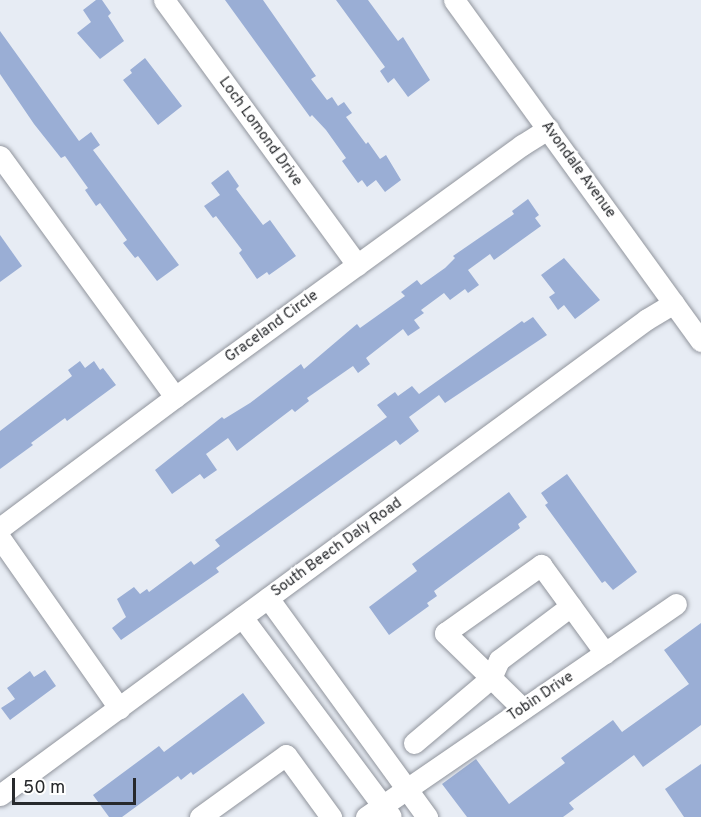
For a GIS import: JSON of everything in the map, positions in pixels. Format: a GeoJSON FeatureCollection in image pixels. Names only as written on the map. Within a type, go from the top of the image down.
{"type":"FeatureCollection","features":[{"type":"Feature","properties":{"kind":"street","name":"Loch Lomond Drive"},"geometry":{"type":"LineString","coordinates":[[164,0],[357,265]]}},
{"type":"Feature","properties":{"kind":"street","name":"Avondale Avenue"},"geometry":{"type":"LineString","coordinates":[[454,0],[701,341]]}},
{"type":"Feature","properties":{"kind":"street","name":"Graceland Circle"},"geometry":{"type":"LineString","coordinates":[[0,528],[175,397],[522,145],[548,129]]}},
{"type":"Feature","properties":{"kind":"street"},"geometry":{"type":"LineString","coordinates":[[0,156],[175,397]]}},
{"type":"Feature","properties":{"kind":"street","name":"South Beech Daly Road"},"geometry":{"type":"LineString","coordinates":[[0,795],[647,319],[674,303]]}},
{"type":"Feature","properties":{"kind":"street"},"geometry":{"type":"LineString","coordinates":[[0,538],[119,708]]}},
{"type":"Feature","properties":{"kind":"street"},"geometry":{"type":"LineString","coordinates":[[523,709],[445,633],[542,565],[605,653]]}},
{"type":"Feature","properties":{"kind":"street"},"geometry":{"type":"LineString","coordinates":[[268,598],[427,817]]}},
{"type":"Feature","properties":{"kind":"street","name":"Tobin Drive"},"geometry":{"type":"LineString","coordinates":[[242,618],[380,813],[406,789],[676,604]]}},
{"type":"Feature","properties":{"kind":"street"},"geometry":{"type":"LineString","coordinates":[[414,743],[491,678],[499,660],[571,606]]}},
{"type":"Feature","properties":{"kind":"street"},"geometry":{"type":"LineString","coordinates":[[208,815],[286,755],[331,817]]}},
{"type":"Feature","properties":{"kind":"building"},"geometry":{"type":"Polygon","coordinates":[[[96,0],[102,0],[111,13],[108,16],[124,41],[100,59],[77,33],[91,22],[83,10],[96,0]]]}},
{"type":"Feature","properties":{"kind":"building"},"geometry":{"type":"Polygon","coordinates":[[[225,0],[263,0],[316,76],[311,79],[327,100],[332,97],[338,106],[344,102],[352,113],[346,117],[380,159],[386,155],[401,180],[385,192],[376,180],[367,187],[362,180],[358,183],[342,161],[346,158],[326,130],[312,115],[310,117],[225,0]]]}},
{"type":"Feature","properties":{"kind":"building"},"geometry":{"type":"Polygon","coordinates":[[[336,0],[368,0],[398,41],[403,37],[430,80],[408,97],[394,78],[388,83],[380,71],[385,67],[336,0]]]}},
{"type":"Feature","properties":{"kind":"building"},"geometry":{"type":"Polygon","coordinates":[[[0,31],[79,141],[91,132],[100,145],[93,150],[179,265],[157,281],[138,256],[135,258],[123,243],[127,240],[100,203],[96,206],[85,190],[88,188],[65,156],[61,158],[34,124],[0,74],[0,31]]]}},
{"type":"Feature","properties":{"kind":"building"},"geometry":{"type":"Polygon","coordinates":[[[145,58],[182,106],[158,125],[123,80],[132,73],[130,70],[145,58]]]}},
{"type":"Feature","properties":{"kind":"building"},"geometry":{"type":"Polygon","coordinates":[[[228,170],[239,186],[236,189],[263,225],[270,220],[296,256],[269,275],[267,272],[257,279],[239,253],[242,250],[216,216],[213,218],[204,206],[220,195],[211,183],[228,170]]]}},
{"type":"Feature","properties":{"kind":"building"},"geometry":{"type":"Polygon","coordinates":[[[528,199],[539,215],[535,218],[541,226],[494,260],[490,254],[468,270],[479,285],[468,293],[465,289],[450,300],[444,293],[421,310],[424,313],[414,320],[420,328],[408,336],[403,329],[366,358],[370,364],[358,373],[353,366],[307,398],[309,401],[295,412],[292,409],[237,451],[228,438],[206,454],[217,470],[204,479],[200,474],[172,494],[155,470],[222,417],[224,419],[250,403],[301,364],[304,369],[357,324],[360,328],[405,296],[401,292],[417,280],[421,285],[445,268],[455,258],[453,256],[514,214],[512,211],[528,199]]]}},
{"type":"Feature","properties":{"kind":"building"},"geometry":{"type":"Polygon","coordinates":[[[0,235],[22,266],[0,282],[0,235]]]}},
{"type":"Feature","properties":{"kind":"building"},"geometry":{"type":"Polygon","coordinates":[[[564,258],[600,300],[575,319],[564,305],[558,310],[549,297],[555,293],[541,275],[564,258]]]}},
{"type":"Feature","properties":{"kind":"building"},"geometry":{"type":"Polygon","coordinates":[[[533,317],[547,335],[445,403],[439,395],[409,417],[419,431],[400,445],[396,440],[216,568],[219,572],[121,640],[112,628],[126,617],[117,599],[134,587],[140,594],[147,589],[149,592],[191,561],[194,565],[220,546],[215,540],[387,417],[377,405],[395,392],[398,396],[412,386],[419,394],[522,321],[524,323],[533,317]]]}},
{"type":"Feature","properties":{"kind":"building"},"geometry":{"type":"Polygon","coordinates":[[[80,361],[85,368],[94,361],[100,370],[103,368],[116,385],[67,421],[65,418],[0,469],[0,431],[72,376],[68,370],[80,361]]]}},
{"type":"Feature","properties":{"kind":"building"},"geometry":{"type":"Polygon","coordinates":[[[567,474],[637,572],[613,590],[605,581],[602,583],[545,505],[548,503],[541,493],[567,474]]]}},
{"type":"Feature","properties":{"kind":"building"},"geometry":{"type":"Polygon","coordinates":[[[509,492],[527,517],[518,524],[520,528],[434,591],[437,596],[427,603],[429,606],[389,635],[369,607],[417,571],[412,564],[509,492]]]}},
{"type":"Feature","properties":{"kind":"building"},"geometry":{"type":"Polygon","coordinates":[[[701,623],[701,725],[643,767],[634,755],[569,803],[574,809],[563,817],[467,817],[442,784],[476,759],[509,804],[565,763],[561,758],[613,720],[622,732],[689,684],[664,650],[701,623]]]}},
{"type":"Feature","properties":{"kind":"building"},"geometry":{"type":"Polygon","coordinates":[[[45,670],[56,686],[10,720],[1,708],[15,699],[7,688],[30,671],[34,677],[45,670]]]}},
{"type":"Feature","properties":{"kind":"building"},"geometry":{"type":"Polygon","coordinates":[[[243,693],[265,723],[193,775],[191,772],[181,780],[178,776],[122,817],[109,817],[93,795],[159,746],[164,752],[243,693]]]}},
{"type":"Feature","properties":{"kind":"building"},"geometry":{"type":"Polygon","coordinates":[[[701,764],[701,817],[684,817],[665,789],[701,764]]]}}]}
